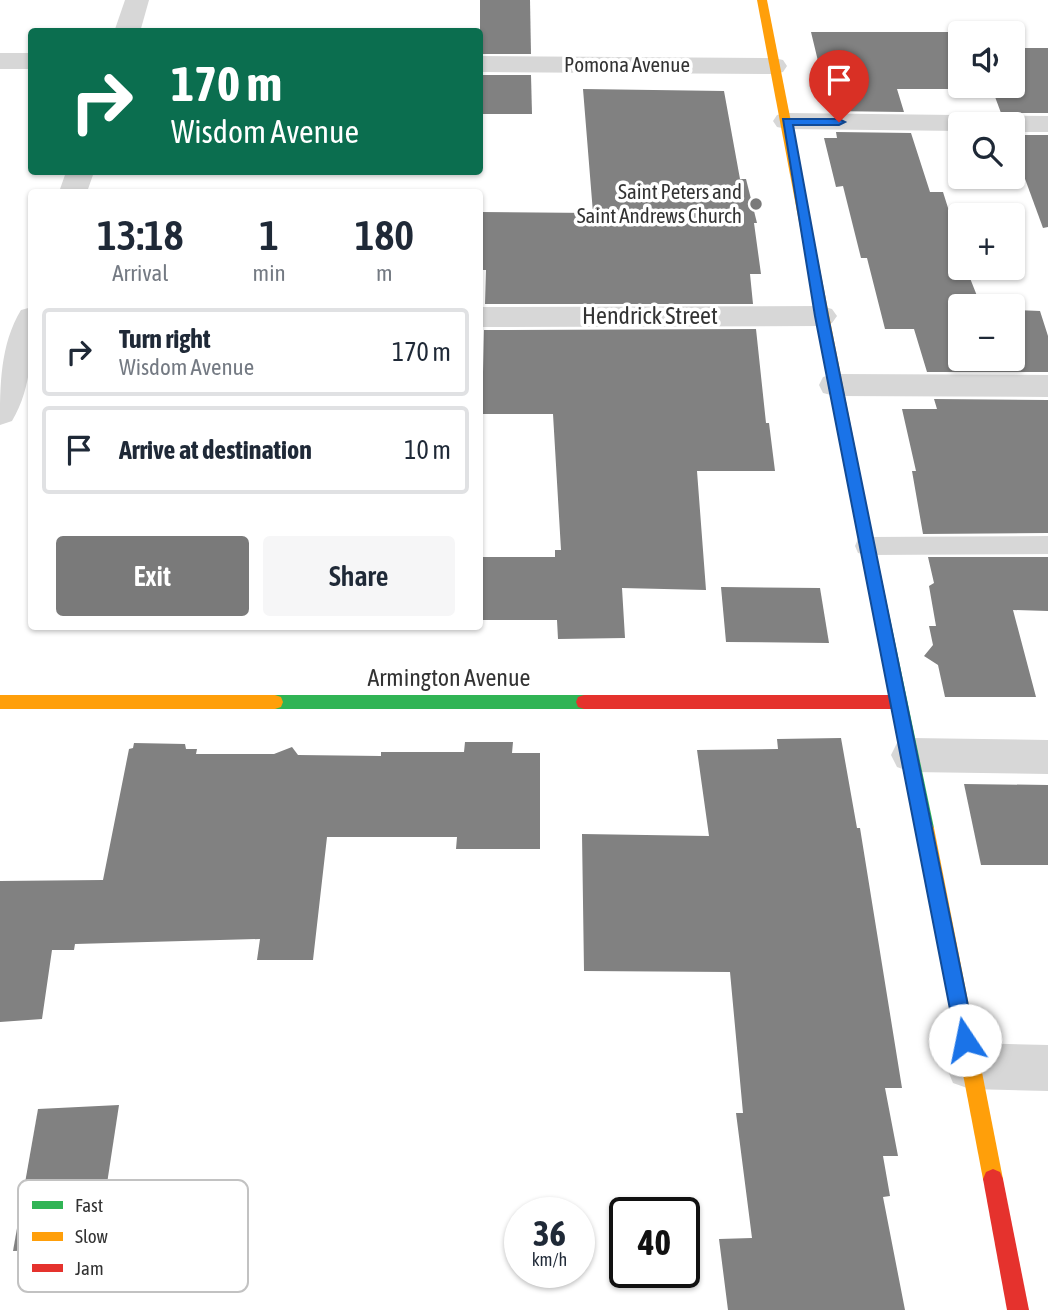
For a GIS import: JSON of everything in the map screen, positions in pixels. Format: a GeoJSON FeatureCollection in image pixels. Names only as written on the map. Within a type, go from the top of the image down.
{"type":"FeatureCollection","features":[{"type":"Feature","properties":{"kind":"street"},"geometry":{"type":"LineString","coordinates":[[128,28],[137,0]]}},
{"type":"Feature","properties":{"kind":"street"},"geometry":{"type":"LineString","coordinates":[[762,0],[787,121],[821,316],[911,755],[1018,1310]]}},
{"type":"Feature","properties":{"kind":"street"},"geometry":{"type":"LineString","coordinates":[[0,61],[28,61]]}},
{"type":"Feature","properties":{"kind":"street","name":"Pomona Avenue"},"geometry":{"type":"LineString","coordinates":[[483,64],[774,66]]}},
{"type":"Feature","properties":{"kind":"street"},"geometry":{"type":"LineString","coordinates":[[787,121],[1048,124]]}},
{"type":"Feature","properties":{"kind":"street","name":"Hendrick Street"},"geometry":{"type":"LineString","coordinates":[[483,317],[821,316]]}},
{"type":"Feature","properties":{"kind":"street"},"geometry":{"type":"LineString","coordinates":[[0,318],[28,318]]}},
{"type":"Feature","properties":{"kind":"street"},"geometry":{"type":"LineString","coordinates":[[0,412],[28,327]]}},
{"type":"Feature","properties":{"kind":"street"},"geometry":{"type":"LineString","coordinates":[[835,385],[1048,386]]}},
{"type":"Feature","properties":{"kind":"street","name":"Armington Avenue"},"geometry":{"type":"LineString","coordinates":[[0,702],[898,702]]}},
{"type":"Feature","properties":{"kind":"street"},"geometry":{"type":"LineString","coordinates":[[911,755],[1048,757]]}},
{"type":"Feature","properties":{"kind":"street"},"geometry":{"type":"LineString","coordinates":[[970,1066],[1048,1068]]}},
{"type":"Feature","properties":{"kind":"lane"},"geometry":{"type":"LineString","coordinates":[[867,546],[1048,545]]}},
{"type":"Feature","properties":{"kind":"building"},"geometry":{"type":"Polygon","coordinates":[[[480,0],[530,0],[531,54],[483,54],[483,28],[480,28],[480,0]]]}},
{"type":"Feature","properties":{"kind":"building"},"geometry":{"type":"Polygon","coordinates":[[[811,32],[948,32],[948,89],[897,89],[904,112],[830,111],[811,32]]]}},
{"type":"Feature","properties":{"kind":"building"},"geometry":{"type":"Polygon","coordinates":[[[1025,48],[1048,48],[1048,113],[1001,112],[995,98],[1025,98],[1025,48]]]}},
{"type":"Feature","properties":{"kind":"building"},"geometry":{"type":"Polygon","coordinates":[[[483,75],[531,75],[532,114],[483,114],[483,75]]]}},
{"type":"Feature","properties":{"kind":"building"},"geometry":{"type":"Polygon","coordinates":[[[583,89],[724,91],[740,179],[746,179],[757,223],[754,223],[761,274],[750,274],[753,304],[485,304],[483,212],[593,213],[583,89]]]}},
{"type":"Feature","properties":{"kind":"building"},"geometry":{"type":"Polygon","coordinates":[[[836,132],[911,133],[930,192],[943,192],[948,208],[948,280],[971,280],[976,294],[948,294],[948,371],[1025,371],[1025,310],[1040,311],[1048,336],[1048,372],[927,372],[914,329],[885,329],[867,258],[861,258],[843,186],[836,187],[824,138],[837,138],[836,132]]]}},
{"type":"Feature","properties":{"kind":"building"},"geometry":{"type":"Polygon","coordinates":[[[1025,135],[1048,135],[1048,227],[1043,228],[1025,179],[1025,135]]]}},
{"type":"Feature","properties":{"kind":"building"},"geometry":{"type":"Polygon","coordinates":[[[756,329],[766,423],[769,423],[775,471],[697,471],[706,590],[622,588],[625,638],[558,639],[557,620],[483,620],[483,557],[555,557],[555,550],[561,550],[553,414],[483,414],[484,330],[756,329]]]}},
{"type":"Feature","properties":{"kind":"building"},"geometry":{"type":"Polygon","coordinates":[[[934,399],[1048,400],[1048,533],[923,534],[912,471],[916,471],[902,409],[937,409],[934,399]]]}},
{"type":"Feature","properties":{"kind":"building"},"geometry":{"type":"Polygon","coordinates":[[[928,557],[1048,557],[1048,611],[1013,610],[1036,697],[945,697],[938,665],[924,656],[933,645],[929,626],[936,626],[929,586],[934,583],[928,557]]]}},
{"type":"Feature","properties":{"kind":"building"},"geometry":{"type":"Polygon","coordinates":[[[721,587],[820,588],[829,643],[726,642],[721,587]]]}},
{"type":"Feature","properties":{"kind":"building"},"geometry":{"type":"Polygon","coordinates":[[[841,738],[857,828],[860,828],[902,1088],[885,1088],[898,1156],[883,1156],[890,1196],[883,1197],[905,1310],[728,1310],[719,1239],[752,1238],[736,1113],[743,1113],[730,972],[584,971],[582,834],[709,836],[697,750],[778,749],[777,739],[841,738]]]}},
{"type":"Feature","properties":{"kind":"building"},"geometry":{"type":"Polygon","coordinates":[[[465,742],[513,742],[512,753],[540,753],[540,849],[456,849],[457,837],[327,837],[313,960],[257,960],[260,939],[75,944],[74,950],[52,950],[42,1019],[0,1022],[0,881],[103,880],[129,749],[133,748],[134,743],[185,744],[186,749],[197,749],[196,754],[274,754],[292,747],[298,755],[381,756],[381,752],[464,752],[465,742]]]}},
{"type":"Feature","properties":{"kind":"building"},"geometry":{"type":"Polygon","coordinates":[[[964,784],[1048,785],[1048,865],[981,865],[964,784]]]}},
{"type":"Feature","properties":{"kind":"building"},"geometry":{"type":"Polygon","coordinates":[[[119,1105],[108,1180],[26,1180],[38,1109],[119,1105]]]}},
{"type":"Feature","properties":{"kind":"building"},"geometry":{"type":"Polygon","coordinates":[[[18,1223],[18,1251],[13,1251],[18,1223]]]}},
{"type":"Feature","properties":{"kind":"traffic: fast"},"geometry":{"type":"LineString","coordinates":[[862,518],[925,828]]}},
{"type":"Feature","properties":{"kind":"traffic: fast"},"geometry":{"type":"LineString","coordinates":[[275,702],[584,702]]}},
{"type":"Feature","properties":{"kind":"traffic: slow"},"geometry":{"type":"LineString","coordinates":[[762,0],[862,518]]}},
{"type":"Feature","properties":{"kind":"traffic: slow"},"geometry":{"type":"LineString","coordinates":[[0,702],[275,702]]}},
{"type":"Feature","properties":{"kind":"traffic: slow"},"geometry":{"type":"LineString","coordinates":[[925,828],[993,1179]]}},
{"type":"Feature","properties":{"kind":"traffic: jam"},"geometry":{"type":"LineString","coordinates":[[584,702],[898,702]]}},
{"type":"Feature","properties":{"kind":"traffic: jam"},"geometry":{"type":"LineString","coordinates":[[993,1179],[1018,1310]]}},
{"type":"Feature","properties":{"kind":"place","name":"Saint Peters and Saint Andrews Church"},"geometry":{"type":"Point","coordinates":[756,204]}},
{"type":"Feature","properties":{"kind":"route"},"geometry":{"type":"LineString","coordinates":[[839,122],[787,121],[821,316],[911,755],[965,1040]]}}]}
